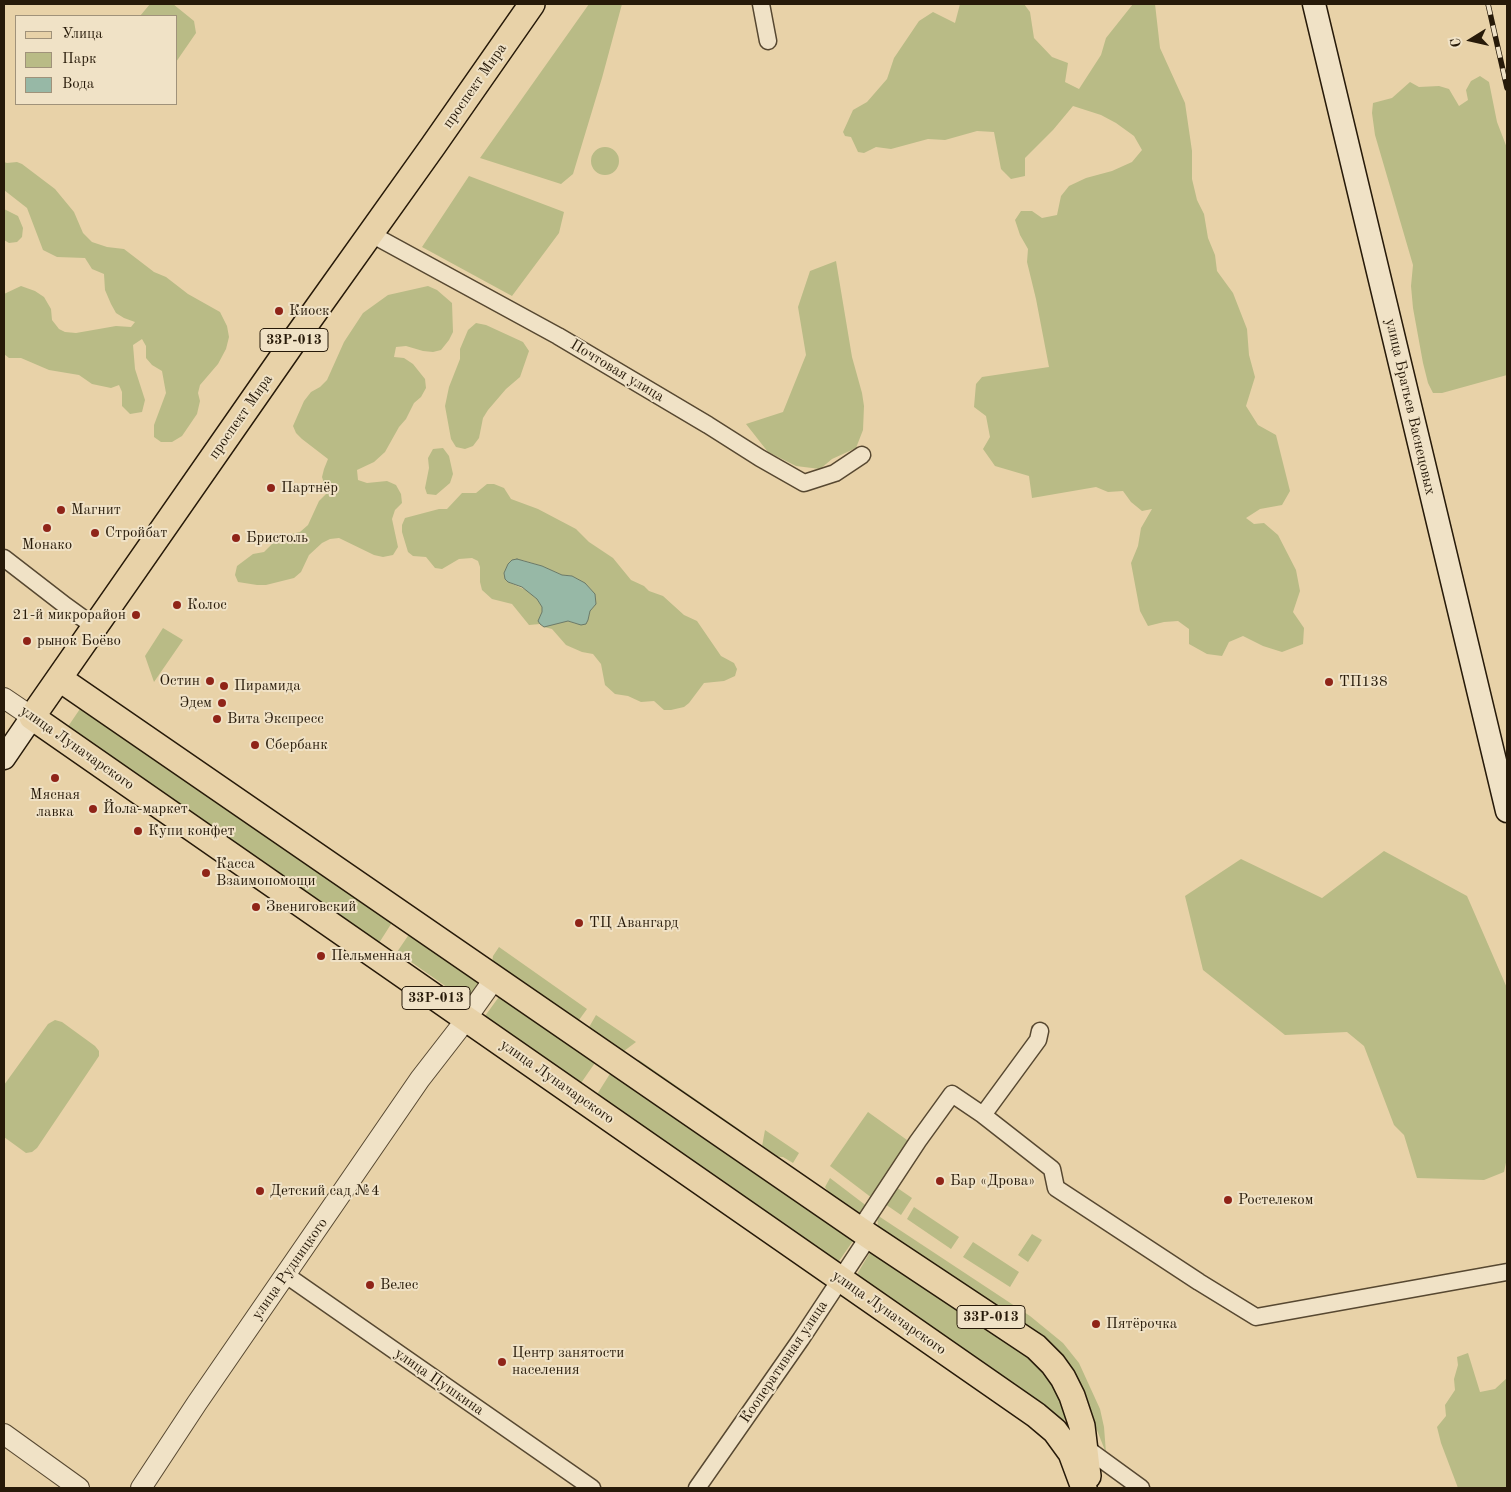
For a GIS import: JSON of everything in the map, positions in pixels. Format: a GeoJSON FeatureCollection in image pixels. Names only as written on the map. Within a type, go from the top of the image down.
{"type":"FeatureCollection","features":[{"type":"Feature","properties":{"kind":"main road","name":"проспект Мира"},"geometry":{"type":"LineString","coordinates":[[4,758],[285,353],[532,4]]}},
{"type":"Feature","properties":{"kind":"main road","name":"улица Братьев Васнецовых"},"geometry":{"type":"LineString","coordinates":[[1314,4],[1507,811]]}},
{"type":"Feature","properties":{"kind":"main road","name":"33Р-013"},"geometry":{"type":"LineString","coordinates":[[60,679],[864,1232],[1036,1347],[1053,1364],[1063,1378],[1078,1411],[1086,1448],[1089,1488]]}},
{"type":"Feature","properties":{"kind":"main road","name":"улица Луначарского"},"geometry":{"type":"LineString","coordinates":[[32,717],[1036,1415],[1055,1431],[1071,1453],[1084,1488]]}},
{"type":"Feature","properties":{"kind":"street"},"geometry":{"type":"LineString","coordinates":[[761,4],[768,41]]}},
{"type":"Feature","properties":{"kind":"street","name":"Почтовая улица"},"geometry":{"type":"LineString","coordinates":[[371,234],[558,336],[804,483],[835,473],[862,455]]}},
{"type":"Feature","properties":{"kind":"street"},"geometry":{"type":"LineString","coordinates":[[4,558],[95,627]]}},
{"type":"Feature","properties":{"kind":"street","name":"улица Луначарского"},"geometry":{"type":"LineString","coordinates":[[4,698],[32,717]]}},
{"type":"Feature","properties":{"kind":"street","name":"улица Рудницкого"},"geometry":{"type":"LineString","coordinates":[[141,1488],[197,1403],[420,1079],[495,978]]}},
{"type":"Feature","properties":{"kind":"street"},"geometry":{"type":"LineString","coordinates":[[1040,1031],[1038,1040],[984,1115],[1052,1168],[1056,1188],[1256,1317],[1507,1272]]}},
{"type":"Feature","properties":{"kind":"street","name":"Кооперативная улица"},"geometry":{"type":"LineString","coordinates":[[697,1488],[840,1279],[864,1232],[918,1141],[952,1094],[984,1115]]}},
{"type":"Feature","properties":{"kind":"street","name":"улица Пушкина"},"geometry":{"type":"LineString","coordinates":[[286,1275],[592,1488]]}},
{"type":"Feature","properties":{"kind":"street"},"geometry":{"type":"LineString","coordinates":[[4,1434],[79,1488]]}},
{"type":"Feature","properties":{"kind":"street"},"geometry":{"type":"LineString","coordinates":[[1086,1448],[1141,1488]]}},
{"type":"Feature","properties":{"kind":"green space"},"geometry":{"type":"Polygon","coordinates":[[[150,4],[173,4],[194,21],[196,33],[178,59],[178,15],[141,15],[150,4]]]}},
{"type":"Feature","properties":{"kind":"green space"},"geometry":{"type":"Polygon","coordinates":[[[589,4],[622,4],[573,174],[561,184],[480,158],[589,4]]]}},
{"type":"Feature","properties":{"kind":"green space"},"geometry":{"type":"Polygon","coordinates":[[[960,4],[1024,4],[1030,12],[1034,38],[1052,57],[1068,63],[1065,82],[1079,89],[1101,55],[1106,38],[1133,4],[1155,4],[1160,48],[1185,103],[1192,151],[1192,179],[1197,200],[1204,214],[1208,238],[1215,255],[1217,271],[1233,293],[1247,329],[1249,355],[1255,377],[1246,406],[1258,425],[1276,435],[1290,491],[1282,505],[1260,509],[1246,518],[1254,524],[1264,523],[1278,535],[1296,570],[1300,591],[1293,612],[1304,628],[1303,644],[1282,652],[1263,646],[1243,636],[1229,642],[1222,656],[1207,654],[1189,644],[1189,629],[1178,621],[1148,626],[1140,611],[1131,563],[1138,546],[1141,528],[1152,509],[1142,511],[1131,502],[1123,491],[1108,492],[1096,487],[1032,498],[1029,476],[995,466],[983,449],[990,437],[986,416],[974,407],[976,384],[982,377],[1049,367],[1027,262],[1028,249],[1020,235],[1015,220],[1021,211],[1032,211],[1042,218],[1057,215],[1061,196],[1069,186],[1132,162],[1142,150],[1134,136],[1116,123],[1101,115],[1073,106],[1053,130],[1025,158],[1025,176],[1011,179],[1001,169],[994,132],[977,131],[945,140],[928,139],[891,149],[876,147],[864,153],[858,152],[851,137],[845,136],[843,132],[853,110],[867,102],[887,79],[894,58],[919,21],[933,12],[955,23],[960,4]]]}},
{"type":"Feature","properties":{"kind":"green space"},"geometry":{"type":"Polygon","coordinates":[[[1480,76],[1489,82],[1497,122],[1507,148],[1507,375],[1442,393],[1433,393],[1428,383],[1423,363],[1413,308],[1411,286],[1413,265],[1375,135],[1372,113],[1373,103],[1392,98],[1410,82],[1419,87],[1439,86],[1449,89],[1459,106],[1468,100],[1466,90],[1471,81],[1480,76]]]}},
{"type":"Feature","properties":{"kind":"green space"},"geometry":{"type":"Polygon","coordinates":[[[605,147],[615,151],[619,161],[615,171],[605,175],[595,171],[591,161],[595,151],[605,147]]]}},
{"type":"Feature","properties":{"kind":"green space"},"geometry":{"type":"Polygon","coordinates":[[[4,162],[22,164],[55,189],[74,212],[83,233],[92,242],[107,247],[124,249],[154,272],[166,277],[188,294],[220,312],[227,326],[229,337],[226,349],[218,364],[200,385],[198,393],[200,401],[197,414],[182,436],[172,442],[161,442],[154,437],[154,425],[166,393],[162,371],[152,365],[146,358],[146,346],[142,339],[133,345],[135,369],[145,400],[142,412],[130,414],[122,406],[122,392],[119,385],[111,388],[92,384],[79,375],[49,370],[21,358],[9,358],[4,354],[4,294],[21,286],[35,291],[44,297],[51,309],[52,320],[59,329],[65,332],[76,333],[116,326],[131,327],[135,322],[116,313],[105,290],[104,274],[92,269],[85,258],[57,257],[43,250],[27,208],[4,190],[4,162]]]}},
{"type":"Feature","properties":{"kind":"green space"},"geometry":{"type":"Polygon","coordinates":[[[469,176],[564,212],[559,233],[512,296],[422,247],[469,176]]]}},
{"type":"Feature","properties":{"kind":"green space"},"geometry":{"type":"Polygon","coordinates":[[[4,209],[18,216],[23,228],[22,237],[17,242],[9,243],[4,240],[4,209]]]}},
{"type":"Feature","properties":{"kind":"green space"},"geometry":{"type":"Polygon","coordinates":[[[836,261],[852,357],[862,393],[864,406],[863,430],[856,448],[832,459],[820,469],[796,466],[768,452],[746,424],[783,412],[806,355],[798,307],[810,271],[836,261]]]}},
{"type":"Feature","properties":{"kind":"green space"},"geometry":{"type":"Polygon","coordinates":[[[428,286],[437,290],[452,303],[453,332],[441,350],[433,352],[406,346],[396,347],[394,357],[404,358],[413,364],[425,379],[426,388],[421,397],[414,403],[385,452],[374,462],[357,470],[358,480],[367,483],[387,481],[396,485],[401,494],[402,503],[395,510],[392,519],[398,547],[393,555],[383,557],[374,555],[339,538],[330,539],[322,543],[309,555],[301,572],[294,578],[266,585],[238,582],[235,575],[237,566],[253,554],[264,552],[279,537],[300,532],[308,525],[319,501],[327,493],[322,477],[328,459],[302,439],[296,433],[293,426],[304,401],[311,392],[327,380],[344,342],[363,313],[388,295],[428,286]]]}},
{"type":"Feature","properties":{"kind":"green space"},"geometry":{"type":"Polygon","coordinates":[[[476,323],[486,325],[523,342],[529,351],[520,377],[506,389],[488,410],[483,418],[479,438],[473,446],[465,449],[456,447],[451,439],[445,406],[449,387],[460,359],[460,349],[468,330],[476,323]]]}},
{"type":"Feature","properties":{"kind":"green space"},"geometry":{"type":"Polygon","coordinates":[[[443,448],[449,456],[453,474],[450,483],[436,495],[427,494],[425,488],[429,468],[428,458],[433,449],[443,448]]]}},
{"type":"Feature","properties":{"kind":"green space"},"geometry":{"type":"Polygon","coordinates":[[[487,484],[494,484],[504,488],[511,499],[538,509],[576,529],[589,542],[613,558],[631,580],[644,586],[649,591],[663,596],[684,615],[697,621],[721,656],[734,663],[737,669],[735,676],[724,681],[704,683],[689,703],[684,707],[671,710],[664,710],[654,701],[641,702],[628,696],[615,694],[605,685],[601,664],[593,654],[582,652],[566,645],[552,629],[544,627],[568,621],[577,624],[588,620],[590,611],[596,604],[595,594],[585,583],[572,576],[562,575],[522,560],[508,564],[504,573],[508,582],[526,590],[537,599],[542,607],[538,621],[540,624],[529,625],[512,604],[492,599],[482,590],[478,561],[472,558],[459,559],[442,569],[435,568],[426,557],[413,556],[408,552],[402,532],[405,518],[439,509],[447,509],[462,493],[476,493],[487,484]]]}},
{"type":"Feature","properties":{"kind":"green space"},"geometry":{"type":"Polygon","coordinates":[[[163,628],[183,640],[154,682],[145,656],[163,628]]]}},
{"type":"Feature","properties":{"kind":"green space"},"geometry":{"type":"Polygon","coordinates":[[[84,703],[393,921],[379,943],[67,728],[84,703]]]}},
{"type":"Feature","properties":{"kind":"green space"},"geometry":{"type":"Polygon","coordinates":[[[1384,851],[1467,896],[1507,988],[1507,1158],[1504,1172],[1484,1180],[1417,1178],[1404,1135],[1394,1125],[1364,1046],[1347,1032],[1285,1035],[1203,970],[1185,896],[1241,859],[1322,898],[1384,851]]]}},
{"type":"Feature","properties":{"kind":"green space"},"geometry":{"type":"Polygon","coordinates":[[[412,930],[490,984],[475,1007],[397,952],[412,930]]]}},
{"type":"Feature","properties":{"kind":"green space"},"geometry":{"type":"Polygon","coordinates":[[[499,947],[587,1009],[579,1020],[577,1022],[492,963],[493,956],[499,947]]]}},
{"type":"Feature","properties":{"kind":"green space"},"geometry":{"type":"Polygon","coordinates":[[[501,994],[597,1060],[581,1083],[485,1016],[501,994]]]}},
{"type":"Feature","properties":{"kind":"green space"},"geometry":{"type":"Polygon","coordinates":[[[596,1015],[636,1042],[620,1054],[588,1029],[596,1015]]]}},
{"type":"Feature","properties":{"kind":"green space"},"geometry":{"type":"Polygon","coordinates":[[[55,1020],[62,1022],[95,1046],[99,1051],[99,1056],[37,1148],[32,1152],[26,1153],[4,1137],[4,1085],[48,1024],[55,1020]]]}},
{"type":"Feature","properties":{"kind":"green space"},"geometry":{"type":"Polygon","coordinates":[[[628,1060],[639,1060],[746,1134],[748,1143],[628,1060]]]}},
{"type":"Feature","properties":{"kind":"green space"},"geometry":{"type":"Polygon","coordinates":[[[613,1069],[855,1238],[837,1264],[596,1096],[613,1069]]]}},
{"type":"Feature","properties":{"kind":"green space"},"geometry":{"type":"Polygon","coordinates":[[[868,1112],[909,1142],[872,1198],[830,1166],[868,1112]]]}},
{"type":"Feature","properties":{"kind":"green space"},"geometry":{"type":"Polygon","coordinates":[[[765,1130],[799,1153],[793,1163],[783,1157],[768,1156],[761,1152],[765,1130]]]}},
{"type":"Feature","properties":{"kind":"green space"},"geometry":{"type":"Polygon","coordinates":[[[830,1178],[868,1207],[861,1216],[834,1201],[825,1187],[830,1178]]]}},
{"type":"Feature","properties":{"kind":"green space"},"geometry":{"type":"Polygon","coordinates":[[[896,1187],[912,1198],[901,1215],[885,1204],[896,1187]]]}},
{"type":"Feature","properties":{"kind":"green space"},"geometry":{"type":"Polygon","coordinates":[[[914,1207],[959,1237],[951,1249],[907,1219],[914,1207]]]}},
{"type":"Feature","properties":{"kind":"green space"},"geometry":{"type":"Polygon","coordinates":[[[877,1215],[1030,1316],[1063,1343],[1079,1363],[1100,1409],[1104,1427],[1106,1453],[1079,1388],[878,1227],[877,1215]]]}},
{"type":"Feature","properties":{"kind":"green space"},"geometry":{"type":"Polygon","coordinates":[[[1032,1234],[1042,1240],[1028,1262],[1018,1255],[1032,1234]]]}},
{"type":"Feature","properties":{"kind":"green space"},"geometry":{"type":"Polygon","coordinates":[[[973,1242],[1019,1272],[1010,1287],[963,1257],[973,1242]]]}},
{"type":"Feature","properties":{"kind":"green space"},"geometry":{"type":"Polygon","coordinates":[[[872,1249],[1021,1347],[1052,1378],[1068,1419],[1062,1420],[1053,1415],[856,1276],[872,1249]]]}},
{"type":"Feature","properties":{"kind":"green space"},"geometry":{"type":"Polygon","coordinates":[[[1468,1353],[1480,1392],[1495,1389],[1507,1378],[1507,1488],[1458,1488],[1441,1443],[1437,1427],[1446,1416],[1445,1405],[1455,1390],[1454,1379],[1458,1365],[1457,1357],[1468,1353]]]}},
{"type":"Feature","properties":{"kind":"water"},"geometry":{"type":"Polygon","coordinates":[[[517,559],[542,566],[562,575],[572,576],[585,583],[595,594],[596,604],[590,611],[586,624],[581,625],[568,621],[544,627],[540,624],[538,621],[542,607],[537,599],[522,587],[505,579],[504,573],[508,564],[512,560],[517,559]]]}},
{"type":"Feature","properties":{"kind":"railway"},"geometry":{"type":"LineString","coordinates":[[1488,4],[1507,88]]}},
{"type":"Feature","properties":{"kind":"place","name":"Киоск"},"geometry":{"type":"Point","coordinates":[279,311]}},
{"type":"Feature","properties":{"kind":"place","name":"Партнёр"},"geometry":{"type":"Point","coordinates":[271,488]}},
{"type":"Feature","properties":{"kind":"place","name":"Магнит"},"geometry":{"type":"Point","coordinates":[61,510]}},
{"type":"Feature","properties":{"kind":"place","name":"Монако"},"geometry":{"type":"Point","coordinates":[47,528]}},
{"type":"Feature","properties":{"kind":"place","name":"Стройбат"},"geometry":{"type":"Point","coordinates":[95,533]}},
{"type":"Feature","properties":{"kind":"place","name":"Бристоль"},"geometry":{"type":"Point","coordinates":[236,538]}},
{"type":"Feature","properties":{"kind":"place","name":"Колос"},"geometry":{"type":"Point","coordinates":[177,605]}},
{"type":"Feature","properties":{"kind":"place","name":"21-й микрорайон"},"geometry":{"type":"Point","coordinates":[136,615]}},
{"type":"Feature","properties":{"kind":"place","name":"рынок Боёво"},"geometry":{"type":"Point","coordinates":[27,641]}},
{"type":"Feature","properties":{"kind":"place","name":"Остин"},"geometry":{"type":"Point","coordinates":[210,681]}},
{"type":"Feature","properties":{"kind":"place","name":"ТП138"},"geometry":{"type":"Point","coordinates":[1329,682]}},
{"type":"Feature","properties":{"kind":"place","name":"Пирамида"},"geometry":{"type":"Point","coordinates":[224,686]}},
{"type":"Feature","properties":{"kind":"place","name":"Эдем"},"geometry":{"type":"Point","coordinates":[222,703]}},
{"type":"Feature","properties":{"kind":"place","name":"Вита Экспресс"},"geometry":{"type":"Point","coordinates":[217,719]}},
{"type":"Feature","properties":{"kind":"place","name":"Сбербанк"},"geometry":{"type":"Point","coordinates":[255,745]}},
{"type":"Feature","properties":{"kind":"place","name":"Мясная лавка"},"geometry":{"type":"Point","coordinates":[55,778]}},
{"type":"Feature","properties":{"kind":"place","name":"Йола-маркет"},"geometry":{"type":"Point","coordinates":[93,809]}},
{"type":"Feature","properties":{"kind":"place","name":"Купи конфет"},"geometry":{"type":"Point","coordinates":[138,831]}},
{"type":"Feature","properties":{"kind":"place","name":"Касса Взаимопомощи"},"geometry":{"type":"Point","coordinates":[206,873]}},
{"type":"Feature","properties":{"kind":"place","name":"Звениговский"},"geometry":{"type":"Point","coordinates":[256,907]}},
{"type":"Feature","properties":{"kind":"place","name":"ТЦ Авангард"},"geometry":{"type":"Point","coordinates":[579,923]}},
{"type":"Feature","properties":{"kind":"place","name":"Пельменная"},"geometry":{"type":"Point","coordinates":[321,956]}},
{"type":"Feature","properties":{"kind":"place","name":"Бар «Дрова»"},"geometry":{"type":"Point","coordinates":[940,1181]}},
{"type":"Feature","properties":{"kind":"place","name":"Детский сад №4"},"geometry":{"type":"Point","coordinates":[260,1191]}},
{"type":"Feature","properties":{"kind":"place","name":"Ростелеком"},"geometry":{"type":"Point","coordinates":[1228,1200]}},
{"type":"Feature","properties":{"kind":"place","name":"Велес"},"geometry":{"type":"Point","coordinates":[370,1285]}},
{"type":"Feature","properties":{"kind":"place","name":"Пятёрочка"},"geometry":{"type":"Point","coordinates":[1096,1324]}},
{"type":"Feature","properties":{"kind":"place","name":"Центр занятости населения"},"geometry":{"type":"Point","coordinates":[502,1362]}}]}
